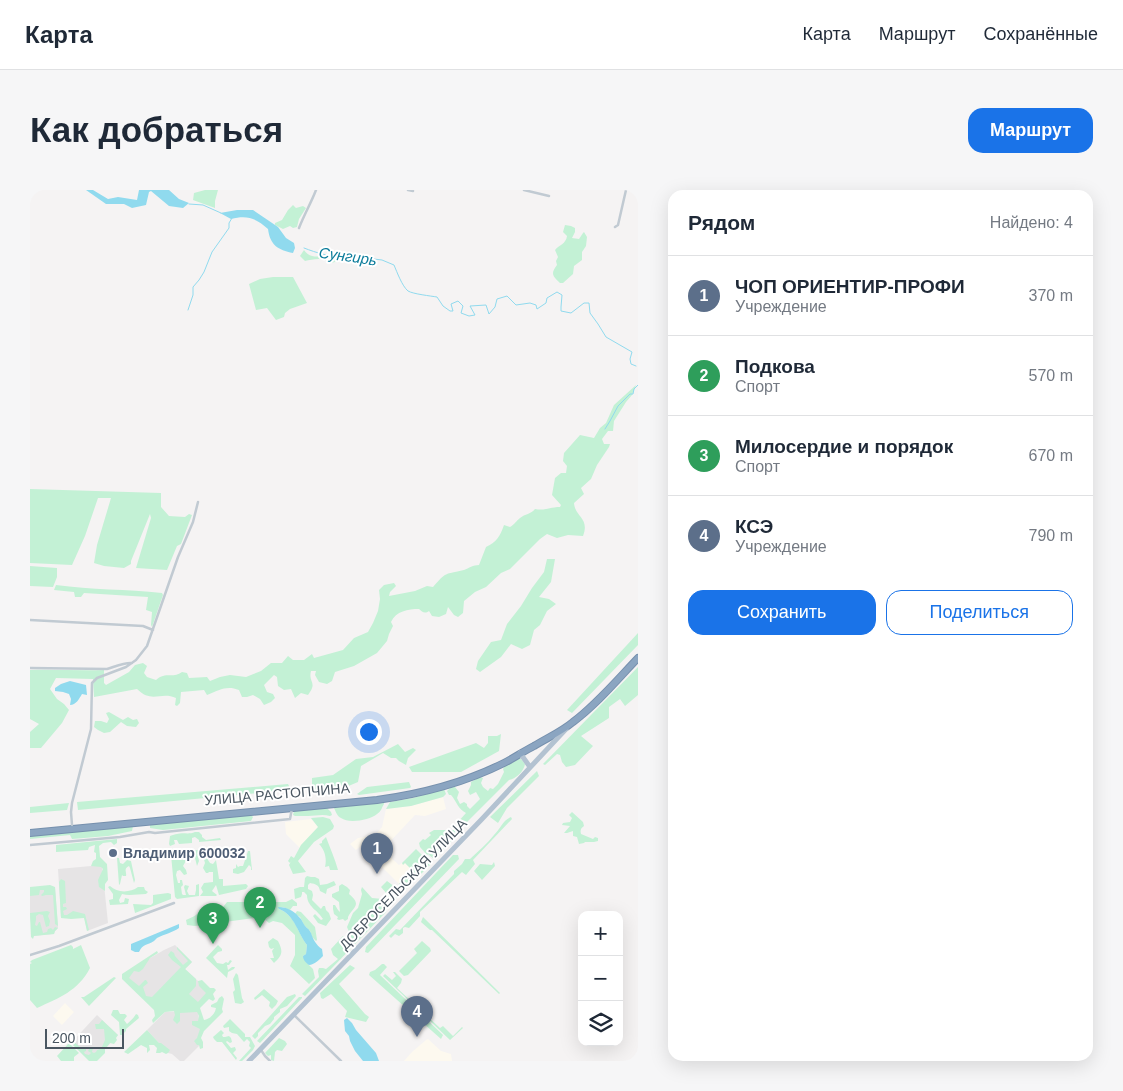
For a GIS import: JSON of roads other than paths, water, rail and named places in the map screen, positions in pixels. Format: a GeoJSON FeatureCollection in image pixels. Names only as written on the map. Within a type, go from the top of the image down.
{"type":"FeatureCollection","features":[{"type":"Feature","properties":{"kind":"highway","name":"УЛИЦА РАСТОПЧИНА"},"geometry":{"type":"LineString","coordinates":[[546,739],[580,712],[638,653]]}},
{"type":"Feature","properties":{"kind":"highway","name":"УЛИЦА РАСТОПЧИНА"},"geometry":{"type":"LineString","coordinates":[[30,831],[72,825],[342,801],[420,790],[478,772],[546,739],[573,722],[638,658]]}},
{"type":"Feature","properties":{"kind":"highway","name":"УЛИЦА РАСТОПЧИНА"},"geometry":{"type":"LineString","coordinates":[[30,831],[377,800],[423,792],[458,782],[506,762],[520,753]]}},
{"type":"Feature","properties":{"kind":"main road","name":"ДОБРОСЕЛЬСКАЯ УЛИЦА"},"geometry":{"type":"LineString","coordinates":[[249,1061],[573,722]]}},
{"type":"Feature","properties":{"kind":"main road"},"geometry":{"type":"LineString","coordinates":[[546,739],[550,740],[552,745]]}},
{"type":"Feature","properties":{"kind":"main road"},"geometry":{"type":"LineString","coordinates":[[520,753],[530,767]]}},
{"type":"Feature","properties":{"kind":"street"},"geometry":{"type":"LineString","coordinates":[[299,228],[316,190]]}},
{"type":"Feature","properties":{"kind":"street"},"geometry":{"type":"LineString","coordinates":[[408,190],[413,191]]}},
{"type":"Feature","properties":{"kind":"street"},"geometry":{"type":"LineString","coordinates":[[524,190],[549,196]]}},
{"type":"Feature","properties":{"kind":"street"},"geometry":{"type":"LineString","coordinates":[[615,227],[618,225],[626,190]]}},
{"type":"Feature","properties":{"kind":"street"},"geometry":{"type":"LineString","coordinates":[[72,825],[72,803],[91,729],[92,683],[97,678],[126,667],[136,660],[147,646],[178,557],[193,522],[198,502]]}},
{"type":"Feature","properties":{"kind":"street"},"geometry":{"type":"LineString","coordinates":[[30,620],[143,626],[153,630]]}},
{"type":"Feature","properties":{"kind":"street"},"geometry":{"type":"LineString","coordinates":[[30,668],[107,669],[132,662]]}},
{"type":"Feature","properties":{"kind":"street","name":"УЛИЦА РАСТОПЧИНА"},"geometry":{"type":"LineString","coordinates":[[30,845],[290,819],[292,808]]}},
{"type":"Feature","properties":{"kind":"street"},"geometry":{"type":"LineString","coordinates":[[30,955],[174,903]]}},
{"type":"Feature","properties":{"kind":"street"},"geometry":{"type":"LineString","coordinates":[[294,1015],[342,1061]]}},
{"type":"Feature","properties":{"kind":"street"},"geometry":{"type":"LineString","coordinates":[[261,1048],[270,1061]]}},
{"type":"Feature","properties":{"kind":"water"},"geometry":{"type":"Polygon","coordinates":[[[86,190],[93,190],[108,199],[118,197],[137,200],[139,190],[169,190],[179,199],[189,203],[183,208],[169,206],[151,191],[149,192],[146,205],[132,208],[124,204],[106,204],[86,190]]]}},
{"type":"Feature","properties":{"kind":"water"},"geometry":{"type":"Polygon","coordinates":[[[253,210],[278,227],[286,238],[294,243],[293,253],[276,246],[269,235],[268,229],[259,222],[242,217],[231,219],[220,213],[253,210]]]}},
{"type":"Feature","properties":{"kind":"water"},"geometry":{"type":"Polygon","coordinates":[[[70,681],[86,685],[87,695],[82,694],[76,703],[72,705],[70,705],[71,699],[69,694],[55,691],[55,688],[61,684],[70,681]]]}},
{"type":"Feature","properties":{"kind":"water"},"geometry":{"type":"Polygon","coordinates":[[[278,907],[289,909],[297,915],[310,931],[316,944],[322,949],[323,956],[315,963],[309,965],[305,961],[303,956],[306,954],[307,945],[293,920],[278,907]]]}},
{"type":"Feature","properties":{"kind":"water"},"geometry":{"type":"Polygon","coordinates":[[[179,924],[179,928],[157,938],[152,943],[144,946],[139,952],[131,950],[131,944],[179,924]]]}},
{"type":"Feature","properties":{"kind":"water"},"geometry":{"type":"Polygon","coordinates":[[[347,1018],[376,1053],[379,1061],[363,1061],[355,1051],[345,1031],[344,1020],[347,1018]]]}},
{"type":"Feature","properties":{"kind":"waterway","name":"Сунгирь"},"geometry":{"type":"LineString","coordinates":[[189,204],[203,205],[221,213]]}},
{"type":"Feature","properties":{"kind":"waterway"},"geometry":{"type":"LineString","coordinates":[[188,310],[193,295],[193,287],[204,272],[212,252],[229,228],[232,218]]}},
{"type":"Feature","properties":{"kind":"waterway","name":"Сунгирь"},"geometry":{"type":"LineString","coordinates":[[304,248],[344,257]]}},
{"type":"Feature","properties":{"kind":"waterway","name":"Сунгирь"},"geometry":{"type":"LineString","coordinates":[[358,257],[382,260],[394,265],[408,291],[437,297],[443,306],[450,311],[453,311],[451,304],[458,301],[463,306],[461,313],[469,316],[475,315],[470,306],[486,305],[489,314],[495,307],[497,299],[507,296],[516,305],[530,303],[536,305],[537,309],[546,303],[547,298],[557,292],[562,295],[561,311],[571,313],[584,303],[589,303],[590,313],[606,337],[632,352],[631,364],[636,366]]}},
{"type":"Feature","properties":{"kind":"waterway"},"geometry":{"type":"LineString","coordinates":[[605,429],[618,406],[630,394],[633,394],[634,389],[638,385]]}},
{"type":"Feature","properties":{"kind":"place","name":"Владимир 600032"},"geometry":{"type":"Point","coordinates":[113,853]}},
{"type":"Feature","properties":{"kind":"place","name":"ЧОП ОРИЕНТИР-ПРОФИ"},"geometry":{"type":"Point","coordinates":[377,874]}},
{"type":"Feature","properties":{"kind":"place","name":"Подкова"},"geometry":{"type":"Point","coordinates":[260,928]}},
{"type":"Feature","properties":{"kind":"place","name":"Милосердие и порядок"},"geometry":{"type":"Point","coordinates":[213,944]}},
{"type":"Feature","properties":{"kind":"place","name":"КСЭ"},"geometry":{"type":"Point","coordinates":[417,1037]}}]}
